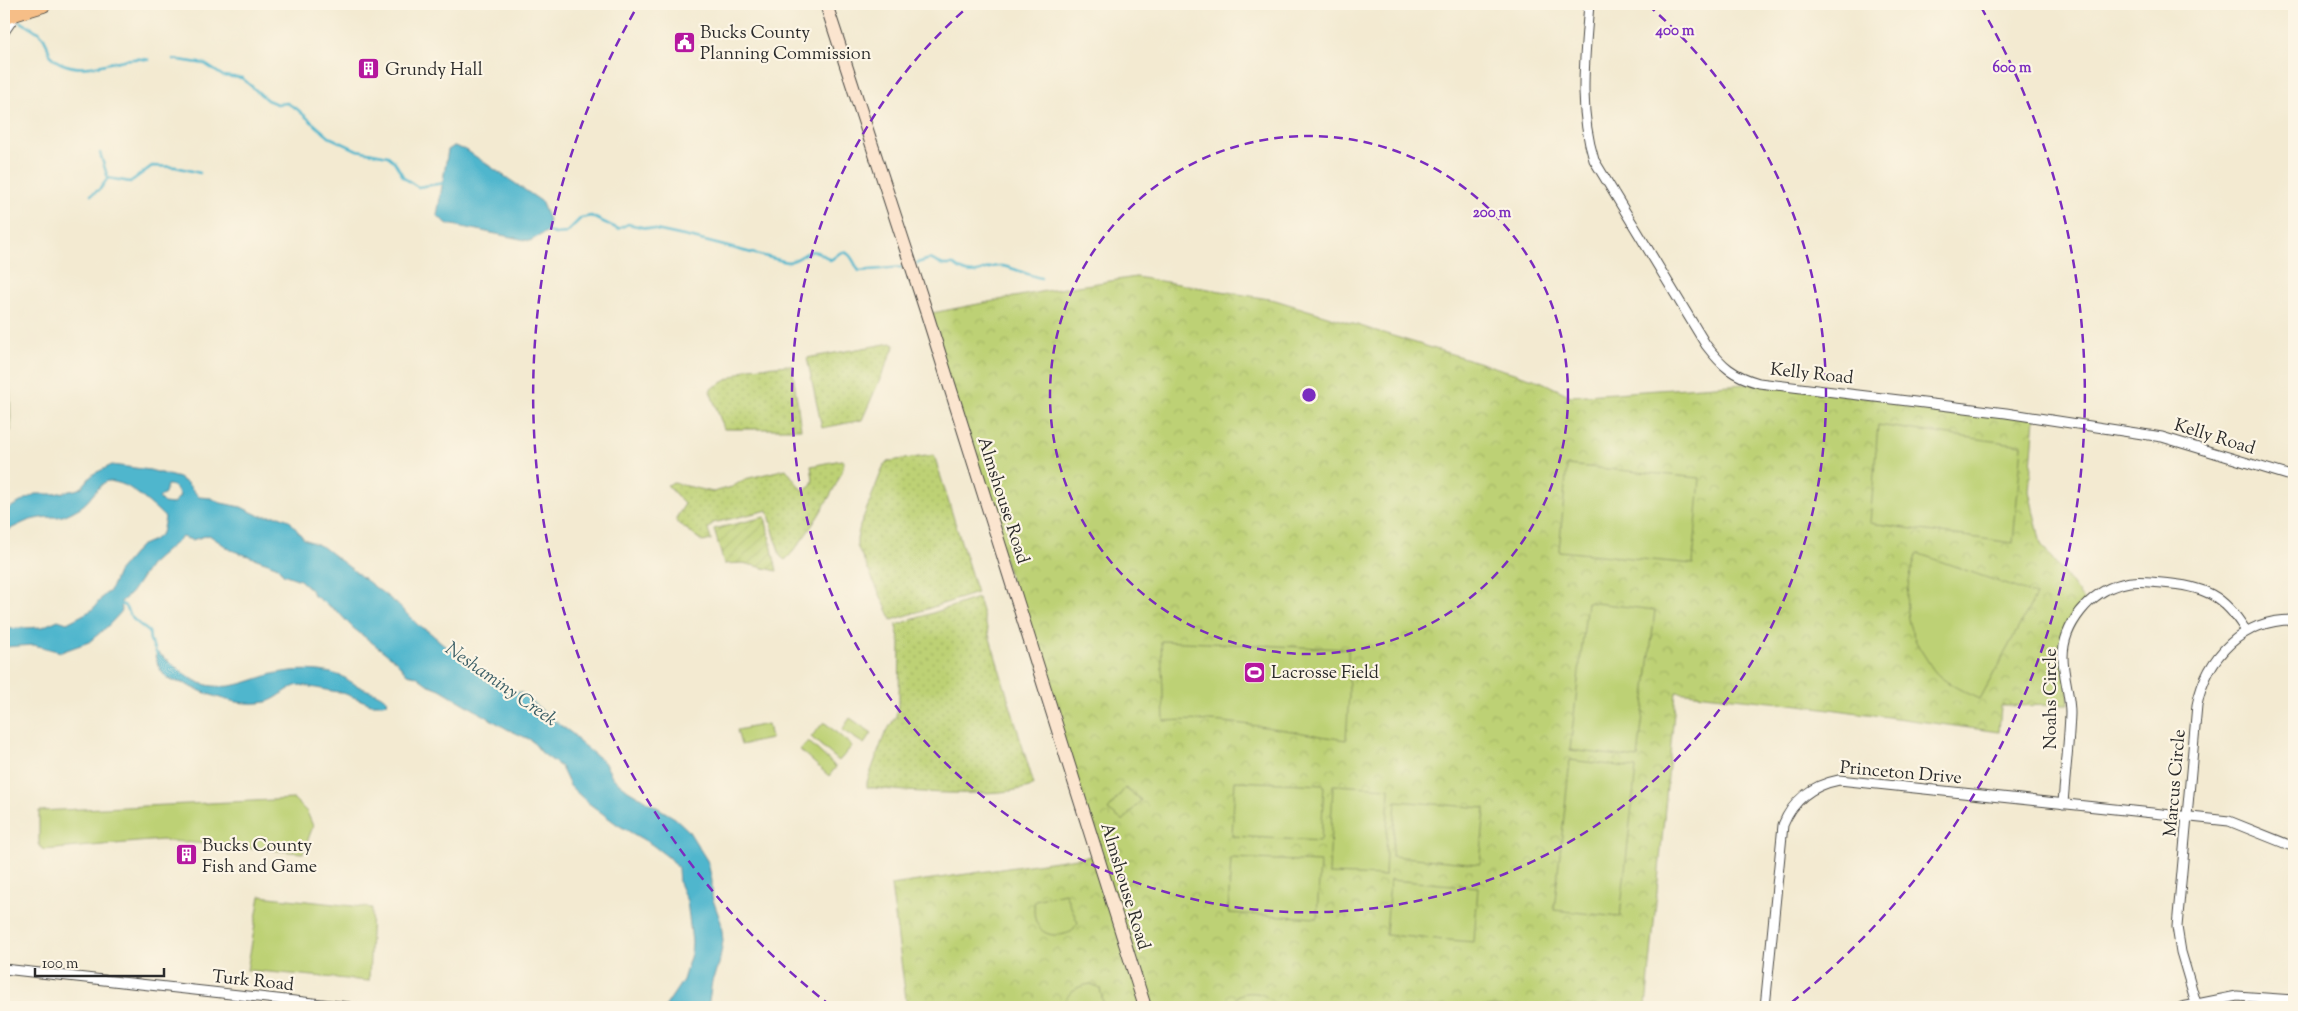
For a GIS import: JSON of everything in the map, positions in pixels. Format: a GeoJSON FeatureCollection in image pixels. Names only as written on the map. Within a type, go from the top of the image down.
{"type":"FeatureCollection","features":[{"type":"Feature","properties":{"kind":"highway"},"geometry":{"type":"LineString","coordinates":[[4,16],[43,4]]}},
{"type":"Feature","properties":{"kind":"street","name":"Almshouse Road"},"geometry":{"type":"LineString","coordinates":[[826,4],[930,323],[1146,1007]]}},
{"type":"Feature","properties":{"kind":"street","name":"Kelly Road"},"geometry":{"type":"LineString","coordinates":[[1589,4],[1583,92],[1589,141],[1594,160],[1706,345],[1718,361],[1732,372],[1741,378],[1759,383],[2006,414],[2162,437],[2294,477]]}},
{"type":"Feature","properties":{"kind":"street"},"geometry":{"type":"LineString","coordinates":[[4,32],[9,23],[24,10]]}},
{"type":"Feature","properties":{"kind":"street","name":"Noahs Circle"},"geometry":{"type":"LineString","coordinates":[[2063,804],[2070,712],[2063,655],[2066,637],[2076,618],[2087,604],[2102,593],[2120,584],[2138,581],[2186,584],[2208,592],[2223,601],[2246,631]]}},
{"type":"Feature","properties":{"kind":"street","name":"Marcus Circle"},"geometry":{"type":"LineString","coordinates":[[2196,1003],[2181,952],[2177,927],[2201,687],[2221,654],[2246,631],[2273,621],[2294,620]]}},
{"type":"Feature","properties":{"kind":"street","name":"Princeton Drive"},"geometry":{"type":"LineString","coordinates":[[1765,1007],[1782,825],[1790,810],[1810,791],[1820,785],[1840,780],[2229,821],[2294,847]]}},
{"type":"Feature","properties":{"kind":"street","name":"Turk Road"},"geometry":{"type":"LineString","coordinates":[[4,969],[349,1007]]}},
{"type":"Feature","properties":{"kind":"street"},"geometry":{"type":"LineString","coordinates":[[2182,1007],[2237,996],[2294,1000]]}},
{"type":"Feature","properties":{"kind":"green space"},"geometry":{"type":"Polygon","coordinates":[[[1136,277],[1275,300],[1540,381],[1571,396],[1759,383],[2035,418],[2029,491],[2041,544],[2087,604],[2066,637],[2069,705],[2001,706],[1999,732],[1800,705],[1676,692],[1646,1007],[907,1007],[891,885],[1098,855],[927,314],[1040,292],[1136,277]]]}},
{"type":"Feature","properties":{"kind":"green space"},"geometry":{"type":"Polygon","coordinates":[[[891,343],[895,345],[862,420],[822,428],[807,358],[891,343]]]}},
{"type":"Feature","properties":{"kind":"green space"},"geometry":{"type":"Polygon","coordinates":[[[4,355],[10,393],[11,431],[4,431],[4,355]]]}},
{"type":"Feature","properties":{"kind":"green space"},"geometry":{"type":"Polygon","coordinates":[[[792,366],[801,429],[724,429],[710,391],[712,388],[749,368],[792,366]]]}},
{"type":"Feature","properties":{"kind":"green space"},"geometry":{"type":"Polygon","coordinates":[[[1878,425],[2022,445],[2013,543],[1870,523],[1878,425]]]}},
{"type":"Feature","properties":{"kind":"green space"},"geometry":{"type":"Polygon","coordinates":[[[934,455],[977,593],[892,620],[857,546],[860,526],[884,465],[889,461],[934,455]]]}},
{"type":"Feature","properties":{"kind":"green space"},"geometry":{"type":"Polygon","coordinates":[[[844,461],[842,470],[829,497],[800,542],[785,560],[780,556],[768,510],[713,523],[708,529],[711,540],[703,542],[676,521],[685,504],[667,485],[674,483],[713,492],[732,487],[745,479],[786,469],[801,489],[805,490],[811,486],[813,479],[811,466],[844,461]]]}},
{"type":"Feature","properties":{"kind":"green space"},"geometry":{"type":"Polygon","coordinates":[[[1567,465],[1700,478],[1693,564],[1559,551],[1567,465]]]}},
{"type":"Feature","properties":{"kind":"green space"},"geometry":{"type":"Polygon","coordinates":[[[765,517],[777,571],[743,563],[724,564],[714,529],[765,517]]]}},
{"type":"Feature","properties":{"kind":"green space"},"geometry":{"type":"Polygon","coordinates":[[[1917,553],[2036,595],[1980,699],[1952,685],[1937,674],[1916,642],[1908,618],[1907,593],[1917,553]]]}},
{"type":"Feature","properties":{"kind":"green space"},"geometry":{"type":"Polygon","coordinates":[[[978,598],[1034,785],[1001,792],[978,793],[903,791],[867,787],[867,782],[884,736],[896,716],[899,698],[900,643],[896,625],[978,598]]]}},
{"type":"Feature","properties":{"kind":"green space"},"geometry":{"type":"Polygon","coordinates":[[[1587,602],[1655,610],[1638,758],[1570,750],[1587,602]]]}},
{"type":"Feature","properties":{"kind":"green space","name":"Lacrosse Field"},"geometry":{"type":"Polygon","coordinates":[[[1161,641],[1348,649],[1349,695],[1346,740],[1233,723],[1187,720],[1164,721],[1161,641]]]}},
{"type":"Feature","properties":{"kind":"green space"},"geometry":{"type":"Polygon","coordinates":[[[850,718],[872,733],[864,744],[842,730],[850,718]]]}},
{"type":"Feature","properties":{"kind":"green space"},"geometry":{"type":"Polygon","coordinates":[[[824,722],[852,746],[839,761],[811,737],[824,722]]]}},
{"type":"Feature","properties":{"kind":"green space"},"geometry":{"type":"Polygon","coordinates":[[[768,724],[771,739],[741,745],[737,730],[768,724]]]}},
{"type":"Feature","properties":{"kind":"green space"},"geometry":{"type":"Polygon","coordinates":[[[808,741],[836,767],[829,776],[800,750],[808,741]]]}},
{"type":"Feature","properties":{"kind":"green space"},"geometry":{"type":"Polygon","coordinates":[[[1570,760],[1636,768],[1620,917],[1554,910],[1570,760]]]}},
{"type":"Feature","properties":{"kind":"green space"},"geometry":{"type":"Polygon","coordinates":[[[1235,781],[1324,785],[1321,841],[1232,836],[1235,781]]]}},
{"type":"Feature","properties":{"kind":"green space"},"geometry":{"type":"Polygon","coordinates":[[[1333,785],[1389,788],[1385,876],[1329,874],[1333,785]]]}},
{"type":"Feature","properties":{"kind":"green space"},"geometry":{"type":"Polygon","coordinates":[[[1125,788],[1141,800],[1123,821],[1108,810],[1125,788]]]}},
{"type":"Feature","properties":{"kind":"green space"},"geometry":{"type":"Polygon","coordinates":[[[294,799],[307,812],[313,826],[303,853],[162,840],[43,850],[39,844],[39,811],[294,799]]]}},
{"type":"Feature","properties":{"kind":"green space"},"geometry":{"type":"Polygon","coordinates":[[[1396,801],[1485,808],[1480,864],[1392,856],[1396,801]]]}},
{"type":"Feature","properties":{"kind":"green space"},"geometry":{"type":"Polygon","coordinates":[[[1231,858],[1320,862],[1317,918],[1228,913],[1231,858]]]}},
{"type":"Feature","properties":{"kind":"green space"},"geometry":{"type":"Polygon","coordinates":[[[1390,880],[1478,887],[1474,942],[1386,935],[1390,880]]]}},
{"type":"Feature","properties":{"kind":"green space"},"geometry":{"type":"Polygon","coordinates":[[[1065,893],[1078,923],[1071,932],[1062,935],[1054,935],[1041,930],[1035,918],[1035,900],[1065,893]]]}},
{"type":"Feature","properties":{"kind":"green space"},"geometry":{"type":"Polygon","coordinates":[[[260,896],[372,908],[369,981],[247,970],[260,896]]]}},
{"type":"Feature","properties":{"kind":"green space"},"geometry":{"type":"Polygon","coordinates":[[[1091,984],[1100,988],[1104,1007],[1063,1007],[1067,997],[1073,991],[1081,986],[1091,984]]]}},
{"type":"Feature","properties":{"kind":"green space"},"geometry":{"type":"Polygon","coordinates":[[[1245,993],[1263,995],[1276,1007],[1236,1007],[1237,996],[1245,993]]]}},
{"type":"Feature","properties":{"kind":"water"},"geometry":{"type":"Polygon","coordinates":[[[454,146],[466,150],[541,201],[549,220],[546,232],[530,241],[448,224],[437,216],[448,150],[454,146]]]}},
{"type":"Feature","properties":{"kind":"water"},"geometry":{"type":"Polygon","coordinates":[[[112,465],[150,470],[179,478],[187,483],[199,497],[211,498],[221,503],[241,507],[260,516],[279,516],[289,520],[304,539],[323,547],[397,604],[419,626],[428,631],[487,681],[505,690],[522,693],[604,762],[613,778],[628,790],[675,818],[688,830],[708,862],[712,881],[712,897],[721,922],[723,941],[719,964],[712,981],[708,1007],[665,1007],[683,980],[691,954],[692,942],[687,901],[679,883],[678,868],[672,860],[651,844],[618,825],[587,802],[570,786],[561,767],[542,753],[531,740],[507,729],[416,676],[407,674],[396,661],[353,628],[338,612],[313,595],[311,590],[300,580],[283,574],[278,567],[231,550],[209,535],[192,540],[182,537],[150,565],[131,593],[121,602],[122,611],[89,642],[61,652],[34,645],[4,647],[4,629],[42,627],[58,620],[67,623],[92,610],[104,595],[110,591],[118,572],[140,546],[154,540],[162,533],[165,518],[163,515],[127,487],[110,481],[103,484],[83,505],[64,516],[31,520],[4,532],[4,511],[35,494],[54,494],[81,488],[93,474],[112,465]],[[167,485],[165,493],[159,498],[164,503],[173,504],[180,496],[175,488],[167,485]]]}},
{"type":"Feature","properties":{"kind":"water"},"geometry":{"type":"Polygon","coordinates":[[[158,653],[190,678],[213,686],[221,687],[244,683],[281,672],[319,671],[345,678],[381,696],[388,702],[371,704],[343,693],[300,685],[266,702],[246,703],[225,700],[169,679],[164,675],[159,666],[155,656],[158,653]]]}},
{"type":"Feature","properties":{"kind":"waterway"},"geometry":{"type":"LineString","coordinates":[[19,21],[42,35],[53,59],[63,64],[85,67],[127,59],[149,60]]}},
{"type":"Feature","properties":{"kind":"waterway"},"geometry":{"type":"LineString","coordinates":[[173,59],[205,64],[223,76],[242,78],[267,100],[277,104],[287,103],[297,109],[329,137],[357,150],[388,156],[394,161],[404,178],[418,187],[444,183]]}},
{"type":"Feature","properties":{"kind":"waterway"},"geometry":{"type":"LineString","coordinates":[[91,195],[100,189],[108,178],[100,153]]}},
{"type":"Feature","properties":{"kind":"waterway"},"geometry":{"type":"LineString","coordinates":[[108,178],[130,182],[152,166],[176,167],[200,173]]}},
{"type":"Feature","properties":{"kind":"waterway"},"geometry":{"type":"LineString","coordinates":[[545,230],[555,234],[566,233],[581,218],[591,216],[618,229],[628,224],[787,262],[794,261],[811,251],[822,254],[830,260],[844,252],[852,258],[859,271],[903,267]]}},
{"type":"Feature","properties":{"kind":"waterway"},"geometry":{"type":"LineString","coordinates":[[917,263],[930,259],[943,265],[954,265],[962,270],[974,273],[1002,266],[1041,278]]}},
{"type":"Feature","properties":{"kind":"waterway"},"geometry":{"type":"LineString","coordinates":[[119,604],[124,605],[133,619],[149,632],[150,640],[157,654]]}},
{"type":"Feature","properties":{"kind":"place","name":"Bucks County Planning Commission"},"geometry":{"type":"Point","coordinates":[684,42]}},
{"type":"Feature","properties":{"kind":"place","name":"Grundy Hall"},"geometry":{"type":"Point","coordinates":[369,69]}},
{"type":"Feature","properties":{"kind":"place","name":"Lacrosse Field"},"geometry":{"type":"Point","coordinates":[1255,672]}},
{"type":"Feature","properties":{"kind":"place","name":"Bucks County Fish and Game"},"geometry":{"type":"Point","coordinates":[186,855]}},
{"type":"Feature","properties":{"kind":"water label","name":"Neshaminy Creek"},"geometry":{"type":"Point","coordinates":[502,683]}}]}
